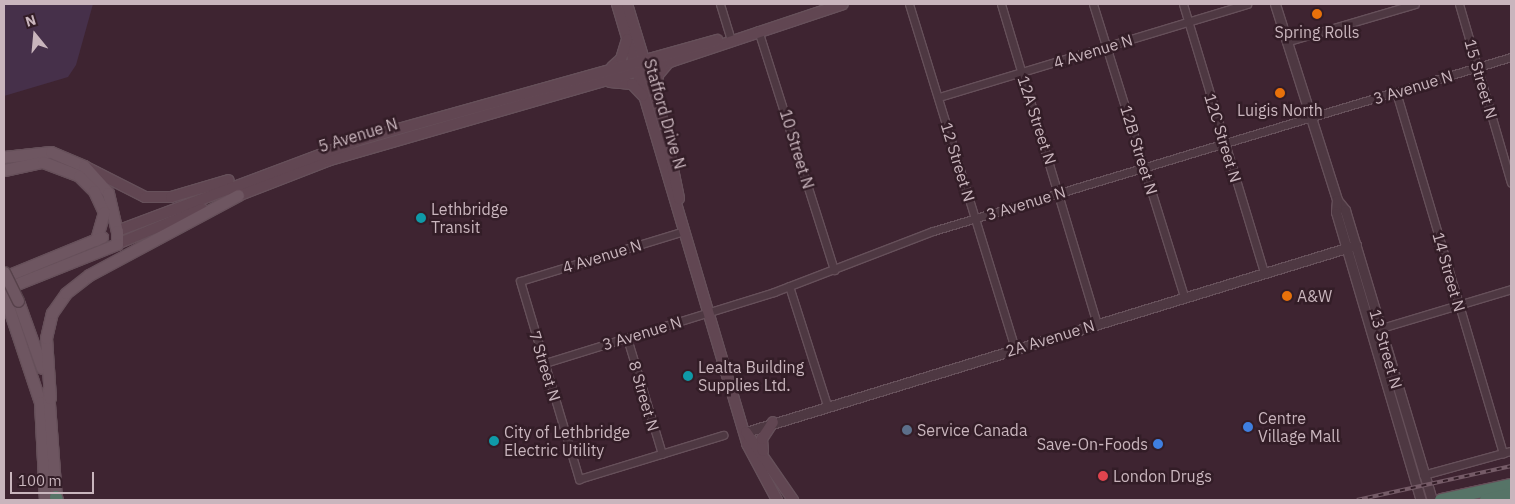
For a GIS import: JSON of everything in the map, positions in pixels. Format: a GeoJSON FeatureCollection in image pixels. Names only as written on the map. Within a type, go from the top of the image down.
{"type":"FeatureCollection","features":[{"type":"Feature","properties":{"kind":"highway"},"geometry":{"type":"LineString","coordinates":[[1441,500],[1511,485]]}},
{"type":"Feature","properties":{"kind":"highway"},"geometry":{"type":"LineString","coordinates":[[1486,500],[1511,494]]}},
{"type":"Feature","properties":{"kind":"main road","name":"Stafford Drive N"},"geometry":{"type":"LineString","coordinates":[[617,4],[628,38],[655,94],[684,231]]}},
{"type":"Feature","properties":{"kind":"main road","name":"Stafford Drive N"},"geometry":{"type":"LineString","coordinates":[[627,4],[641,65],[646,102],[746,432],[749,450],[777,500]]}},
{"type":"Feature","properties":{"kind":"main road","name":"5 Avenue N"},"geometry":{"type":"LineString","coordinates":[[4,289],[238,195],[382,144],[604,81],[641,65],[758,30],[816,8],[843,4]]}},
{"type":"Feature","properties":{"kind":"main road"},"geometry":{"type":"LineString","coordinates":[[606,70],[621,59],[628,38]]}},
{"type":"Feature","properties":{"kind":"main road","name":"5 Avenue N"},"geometry":{"type":"LineString","coordinates":[[4,277],[264,173],[408,124],[606,70],[670,62],[730,39]]}},
{"type":"Feature","properties":{"kind":"main road"},"geometry":{"type":"LineString","coordinates":[[655,94],[658,75],[670,62]]}},
{"type":"Feature","properties":{"kind":"main road"},"geometry":{"type":"LineString","coordinates":[[604,81],[634,85],[646,102]]}},
{"type":"Feature","properties":{"kind":"main road"},"geometry":{"type":"LineString","coordinates":[[4,157],[51,152],[84,166],[125,190],[156,198],[264,173]]}},
{"type":"Feature","properties":{"kind":"main road"},"geometry":{"type":"LineString","coordinates":[[4,170],[43,162],[79,176],[94,191],[104,212],[96,240]]}},
{"type":"Feature","properties":{"kind":"main road"},"geometry":{"type":"LineString","coordinates":[[84,166],[108,193],[117,231],[117,244]]}},
{"type":"Feature","properties":{"kind":"main road"},"geometry":{"type":"LineString","coordinates":[[53,499],[46,338],[62,297],[89,275],[238,195]]}},
{"type":"Feature","properties":{"kind":"main road"},"geometry":{"type":"LineString","coordinates":[[4,272],[10,300],[40,402],[53,499]]}},
{"type":"Feature","properties":{"kind":"main road"},"geometry":{"type":"LineString","coordinates":[[10,300],[50,398]]}},
{"type":"Feature","properties":{"kind":"main road"},"geometry":{"type":"LineString","coordinates":[[763,455],[762,439],[774,422]]}},
{"type":"Feature","properties":{"kind":"main road","name":"Stafford Drive N"},"geometry":{"type":"LineString","coordinates":[[746,432],[793,500]]}},
{"type":"Feature","properties":{"kind":"street"},"geometry":{"type":"LineString","coordinates":[[720,4],[730,39]]}},
{"type":"Feature","properties":{"kind":"street","name":"12 Street N"},"geometry":{"type":"LineString","coordinates":[[909,4],[1015,348]]}},
{"type":"Feature","properties":{"kind":"street","name":"12A Street N"},"geometry":{"type":"LineString","coordinates":[[1001,4],[1060,192],[1097,324]]}},
{"type":"Feature","properties":{"kind":"street","name":"12B Street N"},"geometry":{"type":"LineString","coordinates":[[1093,4],[1184,297]]}},
{"type":"Feature","properties":{"kind":"street","name":"12C Street N"},"geometry":{"type":"LineString","coordinates":[[1183,4],[1264,273]]}},
{"type":"Feature","properties":{"kind":"street","name":"4 Avenue N"},"geometry":{"type":"LineString","coordinates":[[939,97],[1247,4]]}},
{"type":"Feature","properties":{"kind":"street","name":"13 Street N"},"geometry":{"type":"LineString","coordinates":[[1275,4],[1289,41],[1351,246],[1372,331],[1421,500]]}},
{"type":"Feature","properties":{"kind":"street"},"geometry":{"type":"LineString","coordinates":[[1289,41],[1415,4]]}},
{"type":"Feature","properties":{"kind":"street","name":"15 Street N"},"geometry":{"type":"LineString","coordinates":[[1459,4],[1511,183]]}},
{"type":"Feature","properties":{"kind":"street","name":"10 Street N"},"geometry":{"type":"LineString","coordinates":[[758,30],[834,270]]}},
{"type":"Feature","properties":{"kind":"street","name":"3 Avenue N"},"geometry":{"type":"LineString","coordinates":[[544,363],[709,313],[834,270],[975,218],[1511,57]]}},
{"type":"Feature","properties":{"kind":"street","name":"14 Street N"},"geometry":{"type":"LineString","coordinates":[[1396,92],[1503,453]]}},
{"type":"Feature","properties":{"kind":"street","name":"4 Avenue N"},"geometry":{"type":"LineString","coordinates":[[520,281],[684,231]]}},
{"type":"Feature","properties":{"kind":"street","name":"13 Street N"},"geometry":{"type":"LineString","coordinates":[[1351,246],[1381,328],[1432,500]]}},
{"type":"Feature","properties":{"kind":"street","name":"2A Avenue N"},"geometry":{"type":"LineString","coordinates":[[746,432],[827,405],[1351,246]]}},
{"type":"Feature","properties":{"kind":"street","name":"7 Street N"},"geometry":{"type":"LineString","coordinates":[[520,281],[579,480],[662,454]]}},
{"type":"Feature","properties":{"kind":"street"},"geometry":{"type":"LineString","coordinates":[[789,286],[827,405]]}},
{"type":"Feature","properties":{"kind":"street"},"geometry":{"type":"LineString","coordinates":[[1372,331],[1511,289]]}},
{"type":"Feature","properties":{"kind":"street","name":"8 Street N"},"geometry":{"type":"LineString","coordinates":[[627,338],[662,454]]}},
{"type":"Feature","properties":{"kind":"street"},"geometry":{"type":"LineString","coordinates":[[662,454],[724,435]]}},
{"type":"Feature","properties":{"kind":"street"},"geometry":{"type":"LineString","coordinates":[[1423,474],[1511,451]]}},
{"type":"Feature","properties":{"kind":"shaded area"},"geometry":{"type":"Polygon","coordinates":[[[4,4],[93,4],[76,65],[68,77],[4,96],[4,4]]]}},
{"type":"Feature","properties":{"kind":"railway"},"geometry":{"type":"LineString","coordinates":[[1357,500],[1511,466]]}},
{"type":"Feature","properties":{"kind":"place","name":"Spring Rolls"},"geometry":{"type":"Point","coordinates":[1317,14]}},
{"type":"Feature","properties":{"kind":"place","name":"Luigis North"},"geometry":{"type":"Point","coordinates":[1280,93]}},
{"type":"Feature","properties":{"kind":"place","name":"Lethbridge Transit"},"geometry":{"type":"Point","coordinates":[421,218]}},
{"type":"Feature","properties":{"kind":"place","name":"A&W"},"geometry":{"type":"Point","coordinates":[1287,296]}},
{"type":"Feature","properties":{"kind":"place","name":"Lealta Building Supplies Ltd."},"geometry":{"type":"Point","coordinates":[688,376]}},
{"type":"Feature","properties":{"kind":"place","name":"Centre Village Mall"},"geometry":{"type":"Point","coordinates":[1248,427]}},
{"type":"Feature","properties":{"kind":"place","name":"Service Canada"},"geometry":{"type":"Point","coordinates":[907,430]}},
{"type":"Feature","properties":{"kind":"place","name":"City of Lethbridge Electric Utility"},"geometry":{"type":"Point","coordinates":[494,441]}},
{"type":"Feature","properties":{"kind":"place","name":"Save-On-Foods"},"geometry":{"type":"Point","coordinates":[1158,444]}},
{"type":"Feature","properties":{"kind":"place","name":"London Drugs"},"geometry":{"type":"Point","coordinates":[1103,476]}}]}
